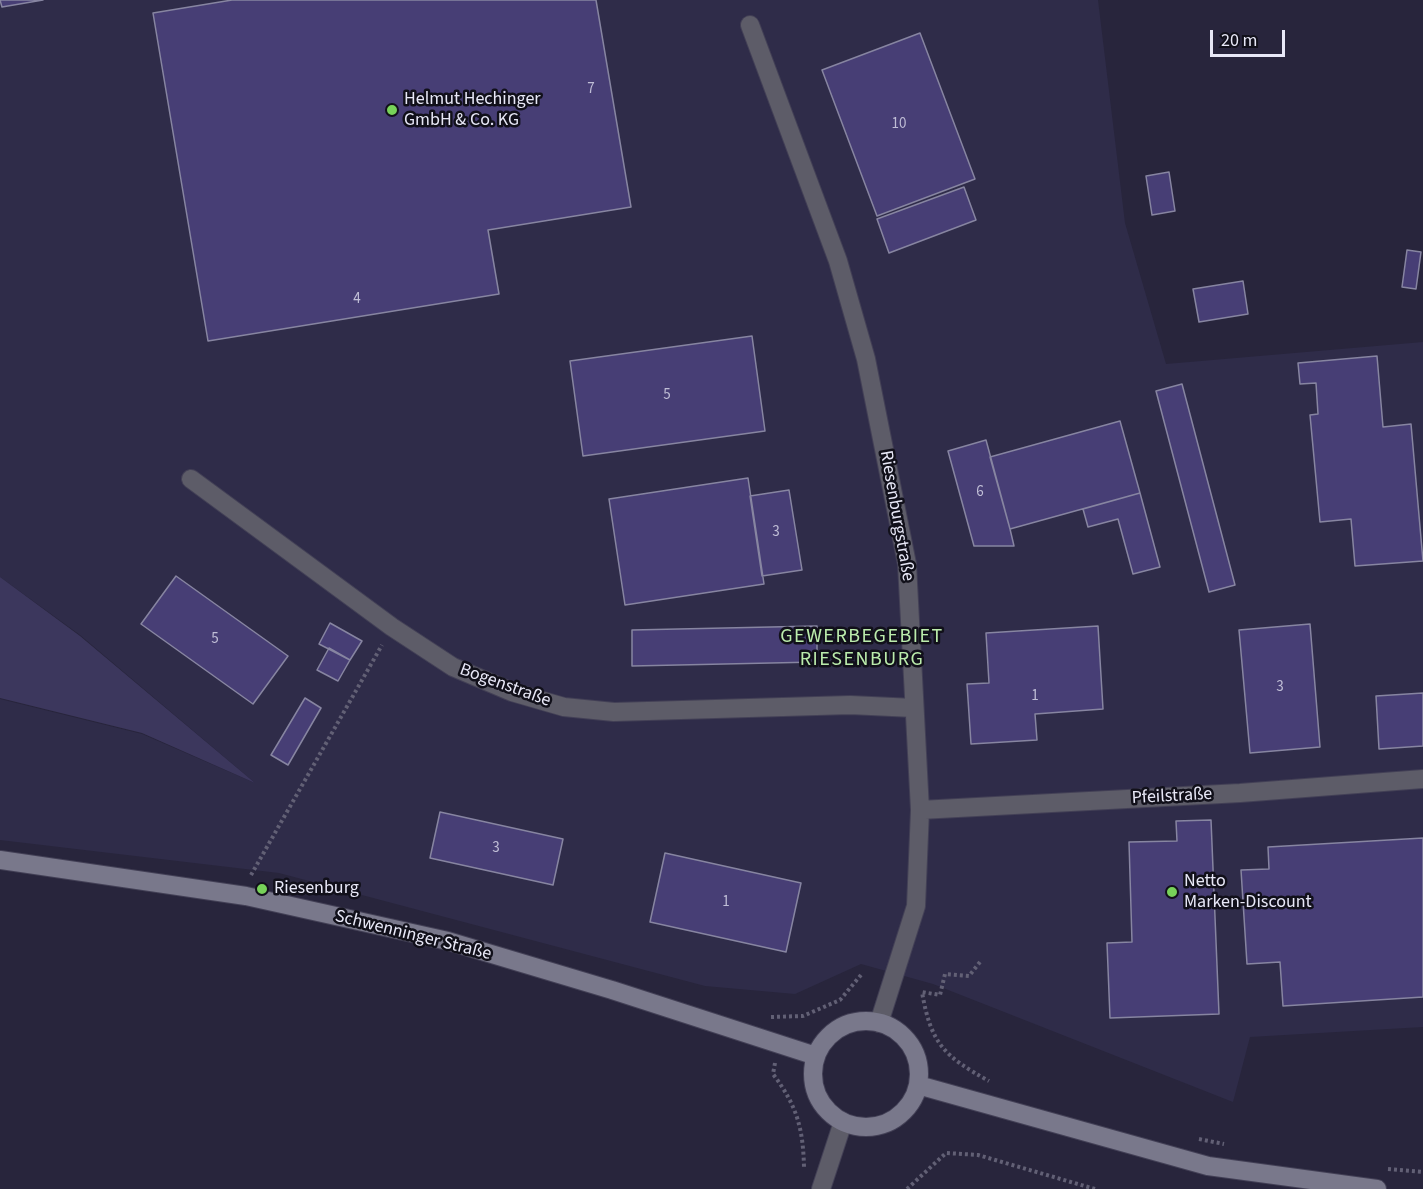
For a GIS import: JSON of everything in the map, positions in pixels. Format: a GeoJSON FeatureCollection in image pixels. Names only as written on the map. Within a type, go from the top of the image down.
{"type":"FeatureCollection","features":[{"type":"Feature","properties":{"kind":"main road","name":"Schwenninger Straße"},"geometry":{"type":"LineString","coordinates":[[0,860],[246,896],[448,942],[612,990],[816,1056]]}},
{"type":"Feature","properties":{"kind":"main road"},"geometry":{"type":"LineString","coordinates":[[866,1021],[879,1023],[900,1032],[912,1047],[919,1066],[918,1085],[911,1102],[898,1117],[881,1125],[862,1127],[843,1122],[831,1113],[821,1101],[815,1087],[813,1071],[816,1056],[824,1042],[836,1030],[850,1023],[866,1021]]}},
{"type":"Feature","properties":{"kind":"main road"},"geometry":{"type":"LineString","coordinates":[[918,1085],[1209,1166],[1377,1189]]}},
{"type":"Feature","properties":{"kind":"street","name":"Riesenburgstraße"},"geometry":{"type":"LineString","coordinates":[[750,25],[838,261],[866,359],[907,564],[920,810],[916,906],[879,1023]]}},
{"type":"Feature","properties":{"kind":"street","name":"Bogenstraße"},"geometry":{"type":"LineString","coordinates":[[192,479],[392,627],[453,667],[512,692],[564,707],[614,712],[850,705],[914,708]]}},
{"type":"Feature","properties":{"kind":"street","name":"Pfeilstraße"},"geometry":{"type":"LineString","coordinates":[[920,810],[1206,795],[1423,779]]}},
{"type":"Feature","properties":{"kind":"street"},"geometry":{"type":"LineString","coordinates":[[821,1189],[843,1122]]}},
{"type":"Feature","properties":{"kind":"path"},"geometry":{"type":"LineString","coordinates":[[246,896],[248,879],[392,627]]}},
{"type":"Feature","properties":{"kind":"path"},"geometry":{"type":"LineString","coordinates":[[980,962],[969,976],[945,974],[940,994],[922,992],[927,1022],[944,1052],[966,1068],[997,1085]]}},
{"type":"Feature","properties":{"kind":"path"},"geometry":{"type":"LineString","coordinates":[[804,1170],[800,1125],[791,1099],[773,1074],[783,1018],[803,1016],[840,1000],[861,975]]}},
{"type":"Feature","properties":{"kind":"path"},"geometry":{"type":"LineString","coordinates":[[1191,1137],[1226,1144]]}},
{"type":"Feature","properties":{"kind":"path"},"geometry":{"type":"LineString","coordinates":[[907,1189],[946,1153],[978,1155],[1095,1189]]}},
{"type":"Feature","properties":{"kind":"path"},"geometry":{"type":"LineString","coordinates":[[1377,1168],[1423,1172]]}},
{"type":"Feature","properties":{"kind":"shaded area"},"geometry":{"type":"Polygon","coordinates":[[[0,0],[1098,0],[1125,223],[1166,364],[1423,342],[1423,1027],[1250,1037],[1233,1102],[933,984],[861,964],[795,994],[705,986],[279,873],[0,840],[0,699],[142,734],[255,783],[80,635],[0,577],[0,0]]]}},
{"type":"Feature","properties":{"kind":"shaded area"},"geometry":{"type":"Polygon","coordinates":[[[0,577],[80,636],[255,783],[142,733],[0,698],[0,577]]]}},
{"type":"Feature","properties":{"kind":"building"},"geometry":{"type":"Polygon","coordinates":[[[0,0],[43,0],[2,7],[0,0]]]}},
{"type":"Feature","properties":{"kind":"building","name":"Helmut Hechinger GmbH & Co. KG"},"geometry":{"type":"Polygon","coordinates":[[[232,0],[596,0],[631,207],[488,230],[499,294],[208,341],[153,13],[232,0]]]}},
{"type":"Feature","properties":{"kind":"building"},"geometry":{"type":"Polygon","coordinates":[[[920,33],[975,179],[877,216],[822,70],[920,33]]]}},
{"type":"Feature","properties":{"kind":"building"},"geometry":{"type":"Polygon","coordinates":[[[1169,172],[1175,211],[1152,215],[1146,176],[1169,172]]]}},
{"type":"Feature","properties":{"kind":"building"},"geometry":{"type":"Polygon","coordinates":[[[964,187],[976,220],[889,253],[877,219],[964,187]]]}},
{"type":"Feature","properties":{"kind":"building"},"geometry":{"type":"Polygon","coordinates":[[[1407,250],[1421,252],[1416,289],[1402,287],[1407,250]]]}},
{"type":"Feature","properties":{"kind":"building"},"geometry":{"type":"Polygon","coordinates":[[[1243,281],[1248,314],[1199,322],[1193,289],[1243,281]]]}},
{"type":"Feature","properties":{"kind":"building"},"geometry":{"type":"Polygon","coordinates":[[[752,336],[765,431],[583,456],[570,361],[752,336]]]}},
{"type":"Feature","properties":{"kind":"building"},"geometry":{"type":"Polygon","coordinates":[[[1377,356],[1383,427],[1411,424],[1423,561],[1355,566],[1351,519],[1320,522],[1310,415],[1318,414],[1316,383],[1300,384],[1298,363],[1377,356]]]}},
{"type":"Feature","properties":{"kind":"building"},"geometry":{"type":"Polygon","coordinates":[[[1182,384],[1235,585],[1209,592],[1156,391],[1182,384]]]}},
{"type":"Feature","properties":{"kind":"building"},"geometry":{"type":"Polygon","coordinates":[[[1120,421],[1140,493],[1010,529],[990,457],[1120,421]]]}},
{"type":"Feature","properties":{"kind":"building"},"geometry":{"type":"Polygon","coordinates":[[[986,440],[1014,546],[974,546],[948,451],[986,440]]]}},
{"type":"Feature","properties":{"kind":"building"},"geometry":{"type":"Polygon","coordinates":[[[748,478],[764,584],[625,605],[609,499],[748,478]]]}},
{"type":"Feature","properties":{"kind":"building"},"geometry":{"type":"Polygon","coordinates":[[[789,490],[802,570],[762,576],[750,496],[789,490]]]}},
{"type":"Feature","properties":{"kind":"building"},"geometry":{"type":"Polygon","coordinates":[[[1140,493],[1160,567],[1133,574],[1118,519],[1088,527],[1083,509],[1140,493]]]}},
{"type":"Feature","properties":{"kind":"building"},"geometry":{"type":"Polygon","coordinates":[[[176,576],[288,656],[253,704],[141,624],[176,576]]]}},
{"type":"Feature","properties":{"kind":"building"},"geometry":{"type":"Polygon","coordinates":[[[330,623],[362,641],[350,660],[319,644],[330,623]]]}},
{"type":"Feature","properties":{"kind":"building"},"geometry":{"type":"Polygon","coordinates":[[[1310,624],[1320,747],[1250,753],[1239,630],[1310,624]]]}},
{"type":"Feature","properties":{"kind":"building"},"geometry":{"type":"Polygon","coordinates":[[[817,626],[817,662],[632,666],[632,630],[817,626]]]}},
{"type":"Feature","properties":{"kind":"building"},"geometry":{"type":"Polygon","coordinates":[[[1098,626],[1103,709],[1035,714],[1037,740],[971,744],[967,684],[989,683],[986,633],[1098,626]]]}},
{"type":"Feature","properties":{"kind":"building"},"geometry":{"type":"Polygon","coordinates":[[[329,648],[350,660],[338,681],[317,670],[329,648]]]}},
{"type":"Feature","properties":{"kind":"building"},"geometry":{"type":"Polygon","coordinates":[[[1423,693],[1423,746],[1379,749],[1376,696],[1423,693]]]}},
{"type":"Feature","properties":{"kind":"building"},"geometry":{"type":"Polygon","coordinates":[[[305,698],[321,708],[288,765],[271,755],[305,698]]]}},
{"type":"Feature","properties":{"kind":"building"},"geometry":{"type":"Polygon","coordinates":[[[440,812],[563,839],[553,885],[430,858],[440,812]]]}},
{"type":"Feature","properties":{"kind":"building","name":"Netto Marken-Discount"},"geometry":{"type":"Polygon","coordinates":[[[1211,820],[1219,1014],[1110,1018],[1107,943],[1132,942],[1129,842],[1177,841],[1176,821],[1211,820]]]}},
{"type":"Feature","properties":{"kind":"building"},"geometry":{"type":"Polygon","coordinates":[[[1423,838],[1423,997],[1283,1006],[1280,962],[1247,964],[1241,870],[1269,869],[1268,847],[1423,838]]]}},
{"type":"Feature","properties":{"kind":"building"},"geometry":{"type":"Polygon","coordinates":[[[665,853],[801,883],[786,952],[650,922],[665,853]]]}},
{"type":"Feature","properties":{"kind":"place","name":"Helmut Hechinger GmbH & Co. KG"},"geometry":{"type":"Point","coordinates":[392,110]}},
{"type":"Feature","properties":{"kind":"place","name":"Riesenburg"},"geometry":{"type":"Point","coordinates":[262,889]}},
{"type":"Feature","properties":{"kind":"place","name":"Netto Marken-Discount"},"geometry":{"type":"Point","coordinates":[1172,892]}},
{"type":"Feature","properties":{"kind":"district","name":"GEWERBEGEBIET RIESENBURG"},"geometry":{"type":"Point","coordinates":[862,650]}}]}
